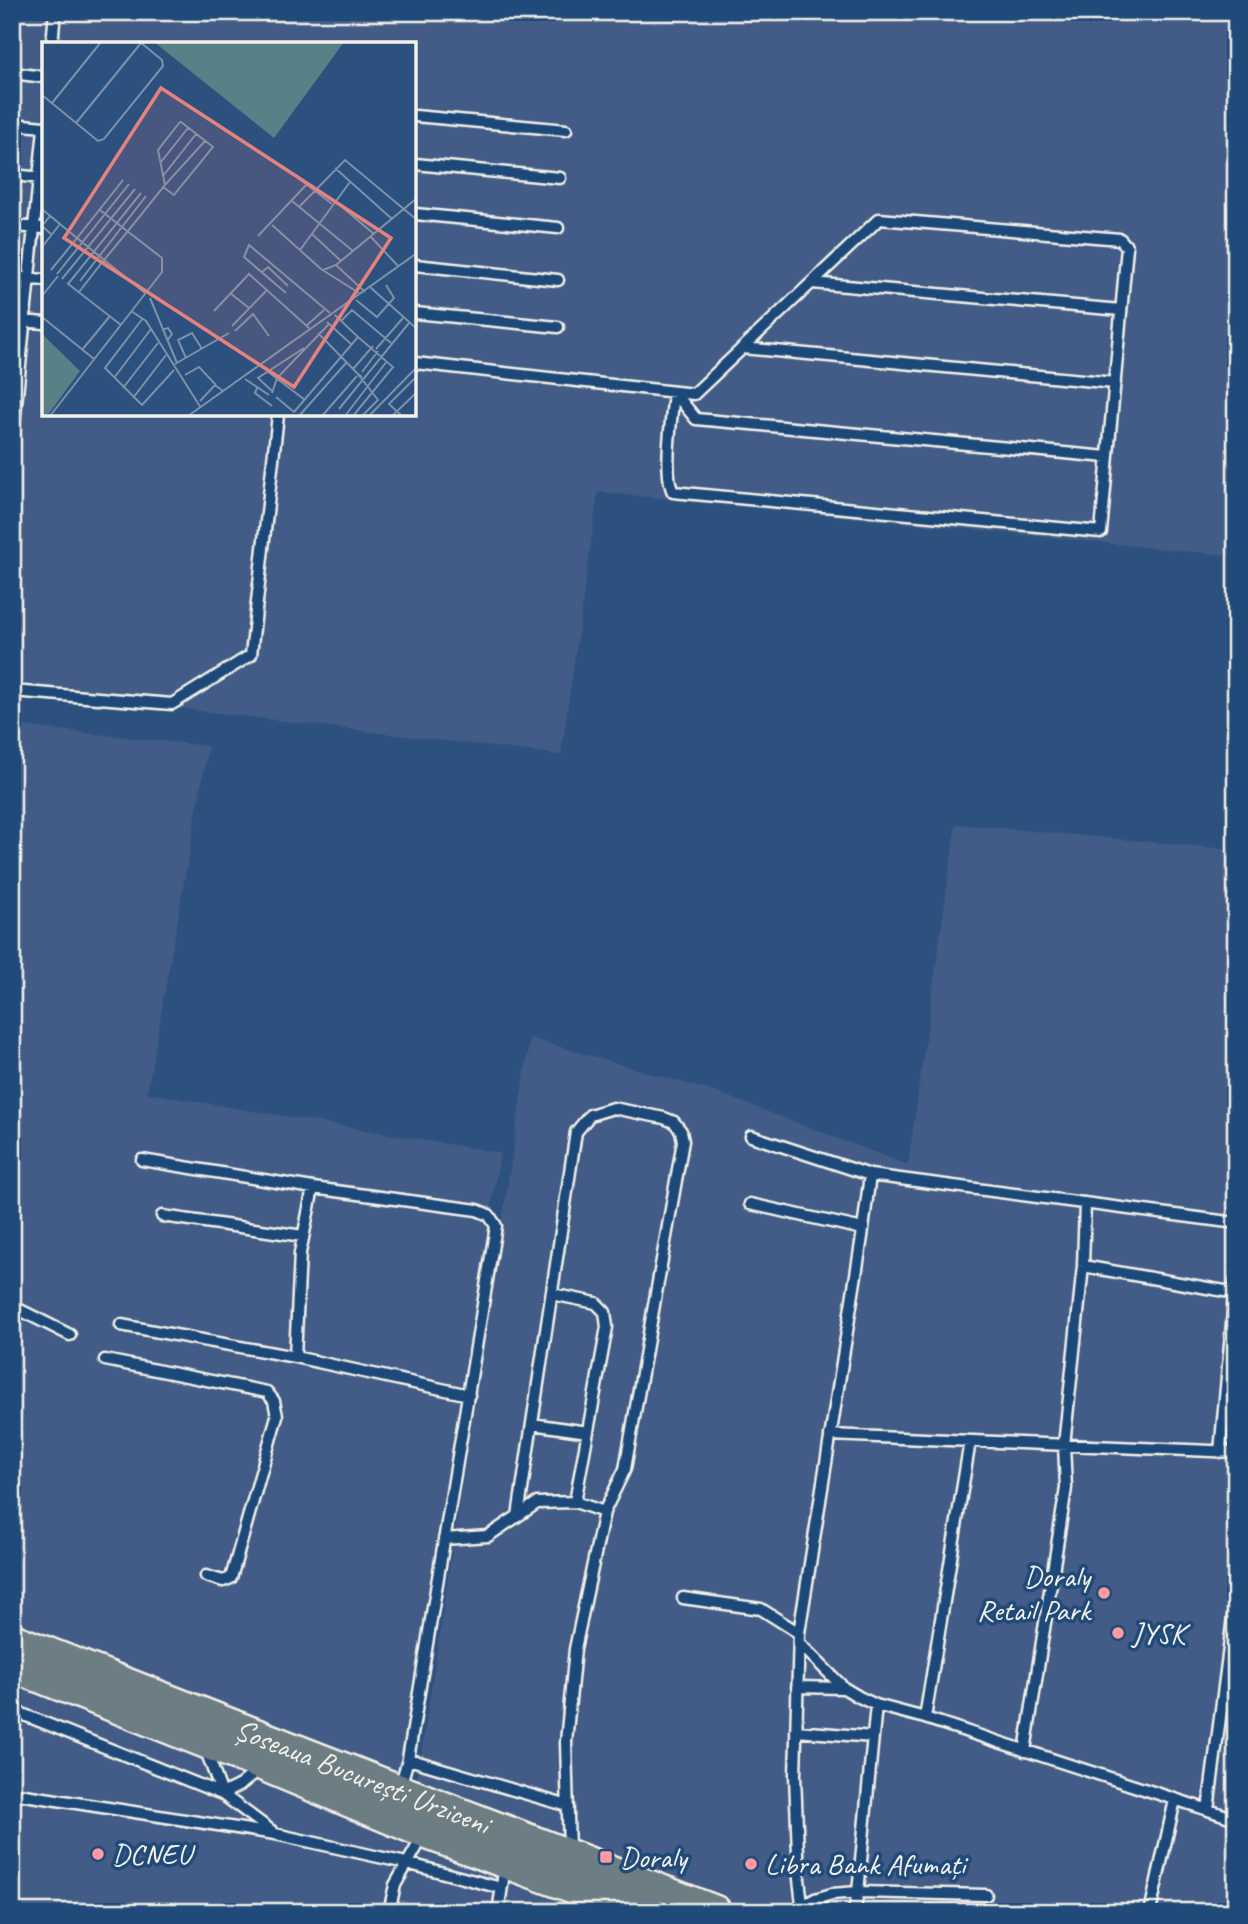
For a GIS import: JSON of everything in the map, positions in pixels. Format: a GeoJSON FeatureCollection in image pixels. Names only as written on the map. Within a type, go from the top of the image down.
{"type":"FeatureCollection","features":[{"type":"Feature","properties":{"kind":"highway","name":"Șoseaua București Urziceni"},"geometry":{"type":"LineString","coordinates":[[12,1640],[715,1912]]}},
{"type":"Feature","properties":{"kind":"highway","name":"Șoseaua București Urziceni"},"geometry":{"type":"LineString","coordinates":[[12,1665],[265,1765],[425,1832],[503,1875],[577,1900],[642,1912]]}},
{"type":"Feature","properties":{"kind":"lane"},"geometry":{"type":"LineString","coordinates":[[52,42],[55,12]]}},
{"type":"Feature","properties":{"kind":"lane"},"geometry":{"type":"LineString","coordinates":[[12,73],[42,77]]}},
{"type":"Feature","properties":{"kind":"lane"},"geometry":{"type":"LineString","coordinates":[[416,116],[566,130]]}},
{"type":"Feature","properties":{"kind":"lane"},"geometry":{"type":"LineString","coordinates":[[12,124],[42,128]]}},
{"type":"Feature","properties":{"kind":"lane"},"geometry":{"type":"LineString","coordinates":[[416,164],[560,178]]}},
{"type":"Feature","properties":{"kind":"lane"},"geometry":{"type":"LineString","coordinates":[[12,175],[41,178],[38,228],[28,279],[12,444]]}},
{"type":"Feature","properties":{"kind":"lane"},"geometry":{"type":"LineString","coordinates":[[416,214],[558,228]]}},
{"type":"Feature","properties":{"kind":"lane"},"geometry":{"type":"LineString","coordinates":[[416,363],[694,394],[879,219],[1120,239],[1127,247],[1101,532],[673,492],[669,485],[669,458],[674,392]]}},
{"type":"Feature","properties":{"kind":"lane"},"geometry":{"type":"LineString","coordinates":[[12,226],[38,228]]}},
{"type":"Feature","properties":{"kind":"lane"},"geometry":{"type":"LineString","coordinates":[[416,265],[558,280]]}},
{"type":"Feature","properties":{"kind":"lane"},"geometry":{"type":"LineString","coordinates":[[12,277],[42,280]]}},
{"type":"Feature","properties":{"kind":"lane"},"geometry":{"type":"LineString","coordinates":[[812,283],[1121,310]]}},
{"type":"Feature","properties":{"kind":"lane"},"geometry":{"type":"LineString","coordinates":[[416,313],[558,327]]}},
{"type":"Feature","properties":{"kind":"lane"},"geometry":{"type":"LineString","coordinates":[[12,320],[42,323]]}},
{"type":"Feature","properties":{"kind":"lane"},"geometry":{"type":"LineString","coordinates":[[743,348],[1115,383]]}},
{"type":"Feature","properties":{"kind":"lane"},"geometry":{"type":"LineString","coordinates":[[674,392],[696,419],[1107,457]]}},
{"type":"Feature","properties":{"kind":"lane"},"geometry":{"type":"LineString","coordinates":[[12,691],[172,704],[251,655],[278,416]]}},
{"type":"Feature","properties":{"kind":"lane"},"geometry":{"type":"LineString","coordinates":[[518,1516],[576,1132],[590,1115],[613,1108],[664,1118],[674,1122],[681,1131],[683,1141],[625,1469],[604,1512],[575,1649],[566,1742],[569,1856]]}},
{"type":"Feature","properties":{"kind":"lane"},"geometry":{"type":"LineString","coordinates":[[751,1136],[870,1175],[1236,1223]]}},
{"type":"Feature","properties":{"kind":"lane"},"geometry":{"type":"LineString","coordinates":[[142,1160],[313,1188],[477,1210],[489,1215],[496,1226],[408,1759],[399,1791]]}},
{"type":"Feature","properties":{"kind":"lane"},"geometry":{"type":"LineString","coordinates":[[799,1910],[795,1787],[799,1638],[870,1175]]}},
{"type":"Feature","properties":{"kind":"lane"},"geometry":{"type":"LineString","coordinates":[[295,1357],[300,1253],[313,1188]]}},
{"type":"Feature","properties":{"kind":"lane"},"geometry":{"type":"LineString","coordinates":[[1026,1751],[1066,1488],[1064,1445],[1083,1266],[1085,1203]]}},
{"type":"Feature","properties":{"kind":"lane"},"geometry":{"type":"LineString","coordinates":[[750,1204],[863,1229]]}},
{"type":"Feature","properties":{"kind":"lane"},"geometry":{"type":"LineString","coordinates":[[162,1216],[303,1236]]}},
{"type":"Feature","properties":{"kind":"lane"},"geometry":{"type":"LineString","coordinates":[[1083,1266],[1235,1293]]}},
{"type":"Feature","properties":{"kind":"lane"},"geometry":{"type":"LineString","coordinates":[[1220,1452],[1236,1280]]}},
{"type":"Feature","properties":{"kind":"lane"},"geometry":{"type":"LineString","coordinates":[[552,1294],[596,1303],[605,1312],[607,1327],[575,1502]]}},
{"type":"Feature","properties":{"kind":"lane"},"geometry":{"type":"LineString","coordinates":[[12,1306],[70,1335]]}},
{"type":"Feature","properties":{"kind":"lane"},"geometry":{"type":"LineString","coordinates":[[121,1325],[295,1357],[469,1395]]}},
{"type":"Feature","properties":{"kind":"lane"},"geometry":{"type":"LineString","coordinates":[[105,1360],[267,1392],[274,1401],[277,1416],[231,1578],[223,1581],[206,1576]]}},
{"type":"Feature","properties":{"kind":"lane"},"geometry":{"type":"LineString","coordinates":[[532,1424],[587,1432]]}},
{"type":"Feature","properties":{"kind":"lane"},"geometry":{"type":"LineString","coordinates":[[830,1435],[1236,1452]]}},
{"type":"Feature","properties":{"kind":"lane"},"geometry":{"type":"LineString","coordinates":[[925,1718],[970,1441]]}},
{"type":"Feature","properties":{"kind":"lane"},"geometry":{"type":"LineString","coordinates":[[444,1539],[488,1536],[537,1503],[575,1502],[604,1512]]}},
{"type":"Feature","properties":{"kind":"lane"},"geometry":{"type":"LineString","coordinates":[[1208,1810],[1236,1594]]}},
{"type":"Feature","properties":{"kind":"lane"},"geometry":{"type":"LineString","coordinates":[[683,1598],[761,1609],[799,1638],[844,1688],[876,1705],[925,1718],[1236,1819]]}},
{"type":"Feature","properties":{"kind":"lane"},"geometry":{"type":"LineString","coordinates":[[797,1687],[844,1688]]}},
{"type":"Feature","properties":{"kind":"lane"},"geometry":{"type":"LineString","coordinates":[[854,1912],[876,1705]]}},
{"type":"Feature","properties":{"kind":"lane"},"geometry":{"type":"LineString","coordinates":[[12,1710],[222,1794],[275,1834]]}},
{"type":"Feature","properties":{"kind":"lane"},"geometry":{"type":"LineString","coordinates":[[796,1731],[873,1737]]}},
{"type":"Feature","properties":{"kind":"lane"},"geometry":{"type":"LineString","coordinates":[[202,1741],[222,1794]]}},
{"type":"Feature","properties":{"kind":"lane"},"geometry":{"type":"LineString","coordinates":[[408,1759],[568,1805]]}},
{"type":"Feature","properties":{"kind":"lane"},"geometry":{"type":"LineString","coordinates":[[222,1794],[240,1785],[265,1765]]}},
{"type":"Feature","properties":{"kind":"lane"},"geometry":{"type":"LineString","coordinates":[[12,1793],[275,1834],[406,1863],[503,1875],[498,1912]]}},
{"type":"Feature","properties":{"kind":"lane"},"geometry":{"type":"LineString","coordinates":[[1150,1912],[1175,1800]]}},
{"type":"Feature","properties":{"kind":"lane"},"geometry":{"type":"LineString","coordinates":[[389,1912],[395,1885],[425,1832]]}},
{"type":"Feature","properties":{"kind":"lane"},"geometry":{"type":"LineString","coordinates":[[799,1910],[815,1899],[832,1894],[858,1892],[986,1895]]}},
{"type":"Feature","properties":{"kind":"shaded area"},"geometry":{"type":"Polygon","coordinates":[[[12,12],[1236,12],[1236,556],[598,492],[561,755],[169,707],[12,693],[12,12]]]}},
{"type":"Feature","properties":{"kind":"shaded area"},"geometry":{"type":"Polygon","coordinates":[[[12,725],[208,746],[147,1093],[500,1153],[398,1779],[12,1627],[12,725]]]}},
{"type":"Feature","properties":{"kind":"shaded area","name":"Doraly"},"geometry":{"type":"Polygon","coordinates":[[[956,824],[1236,850],[1236,1912],[12,1912],[12,1680],[408,1841],[530,1038],[718,1093],[908,1165],[956,824]]]}},
{"type":"Feature","properties":{"kind":"place","name":"Doraly Retail Park"},"geometry":{"type":"Point","coordinates":[1104,1593]}},
{"type":"Feature","properties":{"kind":"place","name":"JYSK"},"geometry":{"type":"Point","coordinates":[1118,1633]}},
{"type":"Feature","properties":{"kind":"place","name":"DCNEU"},"geometry":{"type":"Point","coordinates":[98,1854]}},
{"type":"Feature","properties":{"kind":"place","name":"Doraly"},"geometry":{"type":"Point","coordinates":[606,1857]}},
{"type":"Feature","properties":{"kind":"place","name":"Libra Bank Afumați"},"geometry":{"type":"Point","coordinates":[751,1864]}}]}
